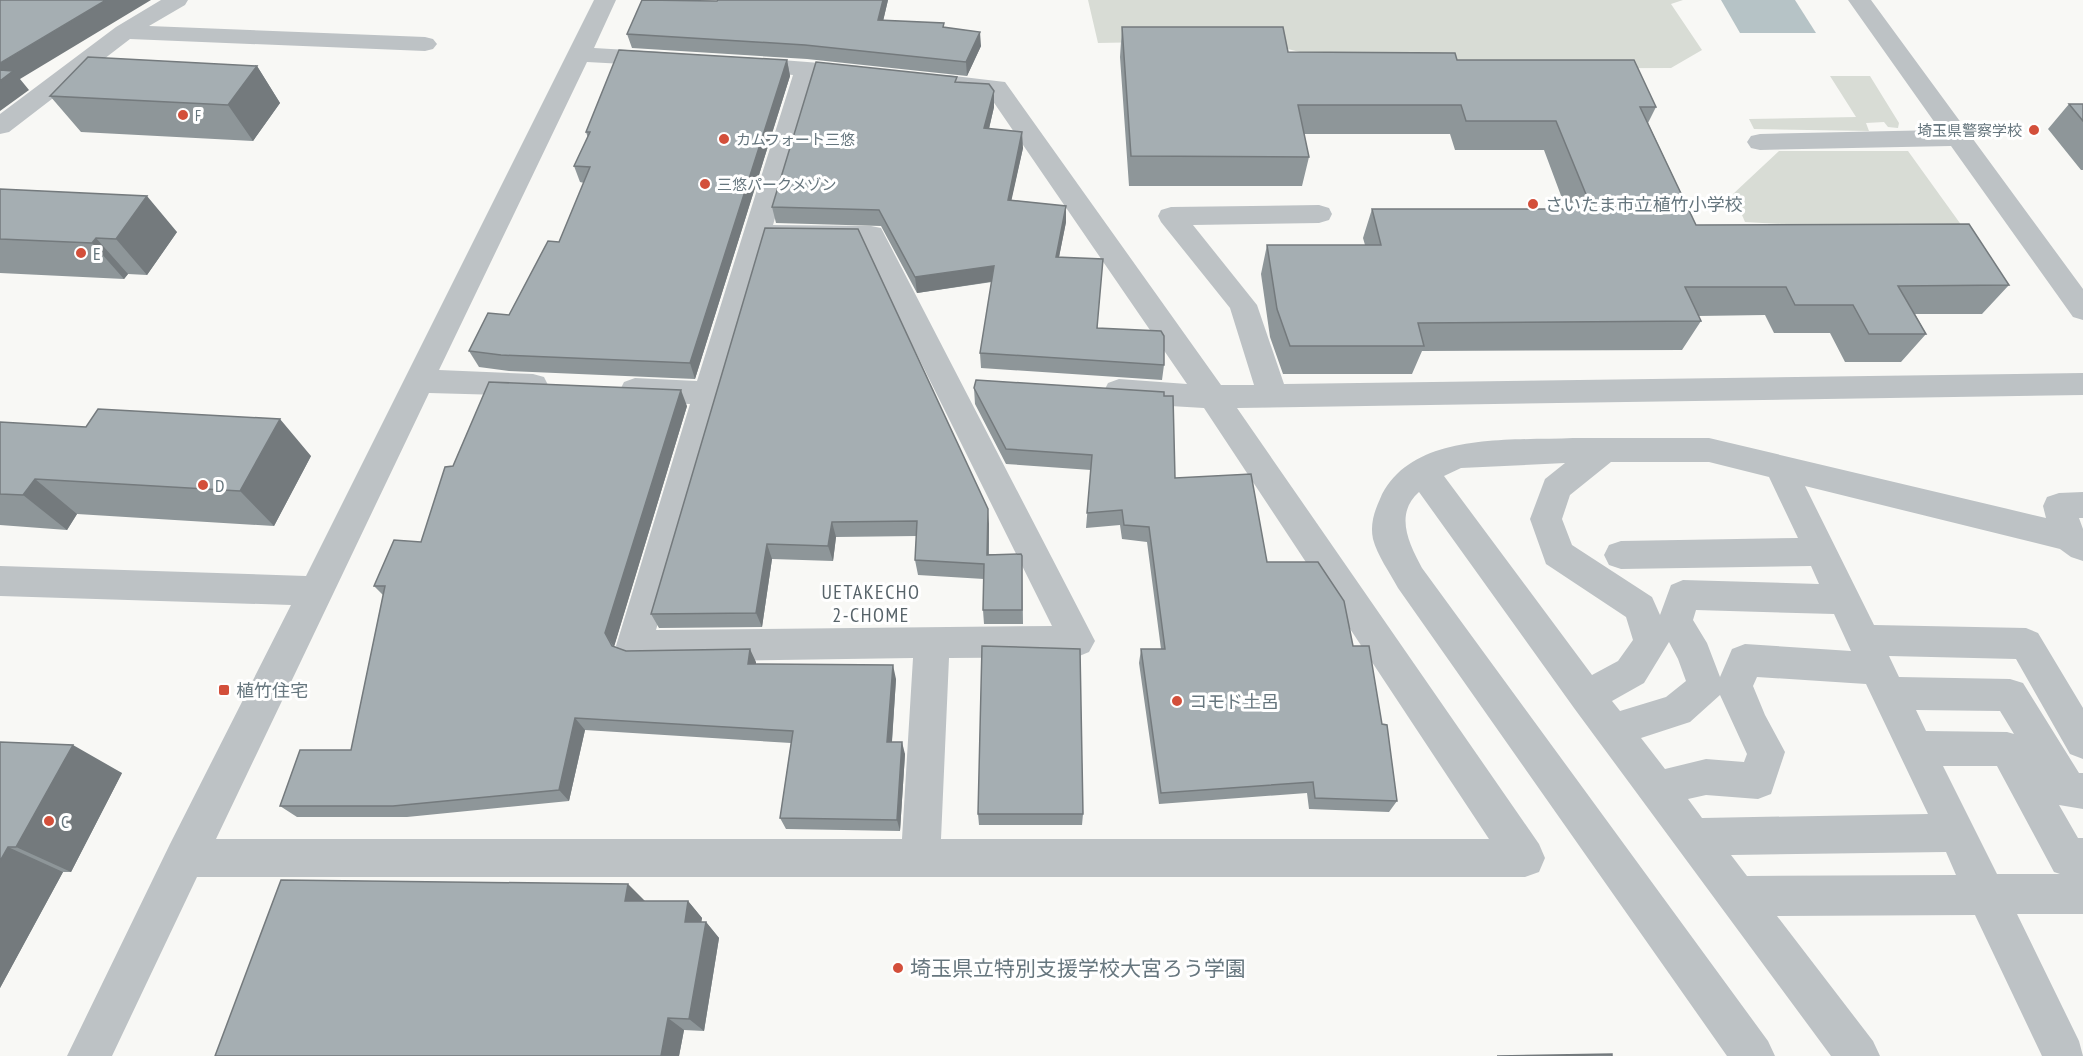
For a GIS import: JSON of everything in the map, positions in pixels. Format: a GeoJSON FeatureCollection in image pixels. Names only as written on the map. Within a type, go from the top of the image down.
{"type":"FeatureCollection","features":[{"type":"Feature","properties":{"kind":"street"},"geometry":{"type":"LineString","coordinates":[[0,126],[124,32],[177,0]]}},
{"type":"Feature","properties":{"kind":"street"},"geometry":{"type":"LineString","coordinates":[[89,1056],[606,0]]}},
{"type":"Feature","properties":{"kind":"street"},"geometry":{"type":"LineString","coordinates":[[1859,0],[2083,310]]}},
{"type":"Feature","properties":{"kind":"street"},"geometry":{"type":"LineString","coordinates":[[124,32],[425,44]]}},
{"type":"Feature","properties":{"kind":"street"},"geometry":{"type":"LineString","coordinates":[[184,858],[1525,858],[1213,397],[996,87],[807,68],[579,54]]}},
{"type":"Feature","properties":{"kind":"street"},"geometry":{"type":"LineString","coordinates":[[757,234],[871,235],[1077,641],[634,646],[708,393],[807,68]]}},
{"type":"Feature","properties":{"kind":"street"},"geometry":{"type":"LineString","coordinates":[[1760,142],[1959,138]]}},
{"type":"Feature","properties":{"kind":"street"},"geometry":{"type":"LineString","coordinates":[[1272,395],[1243,305],[1171,216],[1319,214]]}},
{"type":"Feature","properties":{"kind":"street"},"geometry":{"type":"LineString","coordinates":[[944,380],[978,382]]}},
{"type":"Feature","properties":{"kind":"street"},"geometry":{"type":"LineString","coordinates":[[418,381],[557,386]]}},
{"type":"Feature","properties":{"kind":"street"},"geometry":{"type":"LineString","coordinates":[[1095,390],[1213,397],[2083,384]]}},
{"type":"Feature","properties":{"kind":"street"},"geometry":{"type":"LineString","coordinates":[[603,388],[708,393]]}},
{"type":"Feature","properties":{"kind":"street"},"geometry":{"type":"LineString","coordinates":[[1587,696],[1631,672],[1651,642],[1640,608],[1557,554],[1546,519],[1556,489],[1604,450]]}},
{"type":"Feature","properties":{"kind":"street"},"geometry":{"type":"LineString","coordinates":[[1753,1056],[1410,578],[1390,540],[1389,516],[1400,490],[1422,471],[1458,456],[1604,450],[1709,450],[2076,542]]}},
{"type":"Feature","properties":{"kind":"street"},"geometry":{"type":"LineString","coordinates":[[1780,467],[2064,1056]]}},
{"type":"Feature","properties":{"kind":"street"},"geometry":{"type":"LineString","coordinates":[[1422,471],[1587,696],[1858,1056]]}},
{"type":"Feature","properties":{"kind":"street"},"geometry":{"type":"LineString","coordinates":[[2076,542],[2059,506],[2083,505]]}},
{"type":"Feature","properties":{"kind":"street"},"geometry":{"type":"LineString","coordinates":[[1622,555],[1821,552]]}},
{"type":"Feature","properties":{"kind":"street"},"geometry":{"type":"LineString","coordinates":[[0,581],[315,591]]}},
{"type":"Feature","properties":{"kind":"street"},"geometry":{"type":"LineString","coordinates":[[1613,730],[1677,710],[1706,687],[1694,654],[1675,621],[1683,595],[1845,600]]}},
{"type":"Feature","properties":{"kind":"street"},"geometry":{"type":"LineString","coordinates":[[921,858],[932,642]]}},
{"type":"Feature","properties":{"kind":"street"},"geometry":{"type":"LineString","coordinates":[[1877,667],[2026,644],[2083,742]]}},
{"type":"Feature","properties":{"kind":"street"},"geometry":{"type":"LineString","coordinates":[[1657,789],[1706,777],[1758,781],[1766,752],[1750,724],[1736,686],[1744,660],[1877,667],[2010,695],[2068,790],[2083,791]]}},
{"type":"Feature","properties":{"kind":"street"},"geometry":{"type":"LineString","coordinates":[[1916,748],[2007,749],[2068,858],[2083,857]]}},
{"type":"Feature","properties":{"kind":"street"},"geometry":{"type":"LineString","coordinates":[[1693,837],[1957,833]]}},
{"type":"Feature","properties":{"kind":"street"},"geometry":{"type":"LineString","coordinates":[[1737,896],[2083,894]]}},
{"type":"Feature","properties":{"kind":"shaded area"},"geometry":{"type":"Polygon","coordinates":[[[1088,0],[1683,0],[1671,4],[1702,50],[1671,68],[1367,69],[1252,40],[1098,43],[1088,0]]]}},
{"type":"Feature","properties":{"kind":"shaded area"},"geometry":{"type":"Polygon","coordinates":[[[1721,0],[1795,0],[1816,33],[1740,33],[1721,0]]]}},
{"type":"Feature","properties":{"kind":"shaded area"},"geometry":{"type":"Polygon","coordinates":[[[1830,76],[1870,76],[1899,123],[1898,128],[1888,127],[1884,122],[1866,123],[1869,131],[1754,129],[1749,119],[1856,117],[1830,76]]]}},
{"type":"Feature","properties":{"kind":"shaded area"},"geometry":{"type":"Polygon","coordinates":[[[1779,151],[1908,151],[1980,251],[1838,235],[1782,224],[1745,222],[1733,194],[1779,151]]]}},
{"type":"Feature","properties":{"kind":"building"},"geometry":{"type":"Polygon","coordinates":[[[0,0],[106,0],[0,63],[0,0]]]}},
{"type":"Feature","properties":{"kind":"building"},"geometry":{"type":"Polygon","coordinates":[[[642,0],[883,0],[878,20],[944,23],[943,27],[980,32],[966,62],[805,45],[627,34],[642,0]]]}},
{"type":"Feature","properties":{"kind":"building"},"geometry":{"type":"Polygon","coordinates":[[[1122,27],[1283,27],[1288,52],[1455,53],[1457,60],[1634,60],[1656,107],[1640,107],[1696,225],[1969,224],[2009,285],[1898,286],[1926,334],[1869,334],[1853,305],[1795,305],[1786,287],[1685,287],[1701,321],[1418,323],[1424,346],[1290,346],[1277,309],[1267,245],[1381,245],[1372,209],[1592,209],[1556,121],[1466,121],[1461,105],[1298,105],[1309,157],[1131,156],[1122,27]]]}},
{"type":"Feature","properties":{"kind":"building"},"geometry":{"type":"Polygon","coordinates":[[[619,50],[787,60],[690,363],[501,355],[469,351],[488,313],[509,315],[548,241],[559,242],[590,167],[574,166],[590,132],[586,132],[619,50]]]}},
{"type":"Feature","properties":{"kind":"building"},"geometry":{"type":"Polygon","coordinates":[[[88,57],[257,66],[228,105],[50,96],[88,57]]]}},
{"type":"Feature","properties":{"kind":"building"},"geometry":{"type":"Polygon","coordinates":[[[816,62],[957,77],[955,82],[989,84],[994,91],[984,128],[1022,132],[1008,200],[1066,206],[1056,257],[1103,259],[1097,328],[1161,331],[1164,336],[1164,365],[980,353],[994,266],[915,277],[879,210],[772,207],[816,62]]]}},
{"type":"Feature","properties":{"kind":"building"},"geometry":{"type":"Polygon","coordinates":[[[0,70],[13,71],[0,81],[0,70]]]}},
{"type":"Feature","properties":{"kind":"building"},"geometry":{"type":"Polygon","coordinates":[[[2069,104],[2083,104],[2083,121],[2069,104]]]}},
{"type":"Feature","properties":{"kind":"building"},"geometry":{"type":"Polygon","coordinates":[[[0,189],[147,196],[116,239],[96,238],[92,243],[0,239],[0,189]]]}},
{"type":"Feature","properties":{"kind":"building"},"geometry":{"type":"Polygon","coordinates":[[[765,228],[858,229],[988,509],[987,555],[1021,554],[1022,556],[1022,610],[983,610],[984,564],[915,560],[917,521],[832,522],[828,546],[767,544],[756,613],[651,614],[765,228]]]}},
{"type":"Feature","properties":{"kind":"building"},"geometry":{"type":"Polygon","coordinates":[[[976,380],[1164,392],[1164,396],[1173,396],[1175,478],[1251,474],[1267,562],[1318,562],[1344,601],[1353,646],[1369,646],[1382,724],[1387,725],[1397,801],[1315,798],[1313,782],[1161,793],[1141,649],[1165,649],[1149,527],[1124,525],[1122,510],[1087,513],[1092,455],[1006,449],[974,388],[976,380]]]}},
{"type":"Feature","properties":{"kind":"building"},"geometry":{"type":"Polygon","coordinates":[[[489,382],[681,390],[605,633],[612,646],[626,651],[750,649],[748,664],[893,665],[887,742],[902,742],[897,820],[780,818],[793,731],[575,718],[559,790],[393,806],[280,806],[300,750],[351,750],[385,586],[374,586],[394,540],[421,542],[445,467],[453,466],[489,382]]]}},
{"type":"Feature","properties":{"kind":"building"},"geometry":{"type":"Polygon","coordinates":[[[98,409],[280,419],[240,491],[35,479],[23,495],[0,494],[0,422],[86,427],[98,409]]]}},
{"type":"Feature","properties":{"kind":"building"},"geometry":{"type":"Polygon","coordinates":[[[982,646],[1080,649],[1083,814],[978,814],[982,646]]]}},
{"type":"Feature","properties":{"kind":"building"},"geometry":{"type":"Polygon","coordinates":[[[0,742],[73,745],[16,847],[8,847],[0,861],[0,742]]]}},
{"type":"Feature","properties":{"kind":"building"},"geometry":{"type":"Polygon","coordinates":[[[281,880],[628,884],[625,901],[688,901],[685,922],[706,922],[689,1019],[668,1018],[661,1056],[215,1056],[281,880]]]}},
{"type":"Feature","properties":{"kind":"building"},"geometry":{"type":"Polygon","coordinates":[[[1612,1054],[1612,1056],[1497,1056],[1612,1054]]]}},
{"type":"Feature","properties":{"kind":"place","name":"F"},"geometry":{"type":"Point","coordinates":[183,115]}},
{"type":"Feature","properties":{"kind":"place","name":"埼玉県警察学校"},"geometry":{"type":"Point","coordinates":[2034,130]}},
{"type":"Feature","properties":{"kind":"place","name":"カムフォート三悠"},"geometry":{"type":"Point","coordinates":[724,139]}},
{"type":"Feature","properties":{"kind":"place","name":"三悠パークメゾン"},"geometry":{"type":"Point","coordinates":[705,184]}},
{"type":"Feature","properties":{"kind":"place","name":"さいたま市立植竹小学校"},"geometry":{"type":"Point","coordinates":[1533,204]}},
{"type":"Feature","properties":{"kind":"place","name":"E"},"geometry":{"type":"Point","coordinates":[81,253]}},
{"type":"Feature","properties":{"kind":"place","name":"D"},"geometry":{"type":"Point","coordinates":[203,485]}},
{"type":"Feature","properties":{"kind":"place","name":"植竹住宅"},"geometry":{"type":"Point","coordinates":[224,690]}},
{"type":"Feature","properties":{"kind":"place","name":"コモド土呂"},"geometry":{"type":"Point","coordinates":[1177,701]}},
{"type":"Feature","properties":{"kind":"place","name":"C"},"geometry":{"type":"Point","coordinates":[49,821]}},
{"type":"Feature","properties":{"kind":"place","name":"埼玉県立特別支援学校大宮ろう学園"},"geometry":{"type":"Point","coordinates":[898,968]}},
{"type":"Feature","properties":{"kind":"district","name":"UETAKECHO 2-CHOME"},"geometry":{"type":"Point","coordinates":[871,604]}}]}
